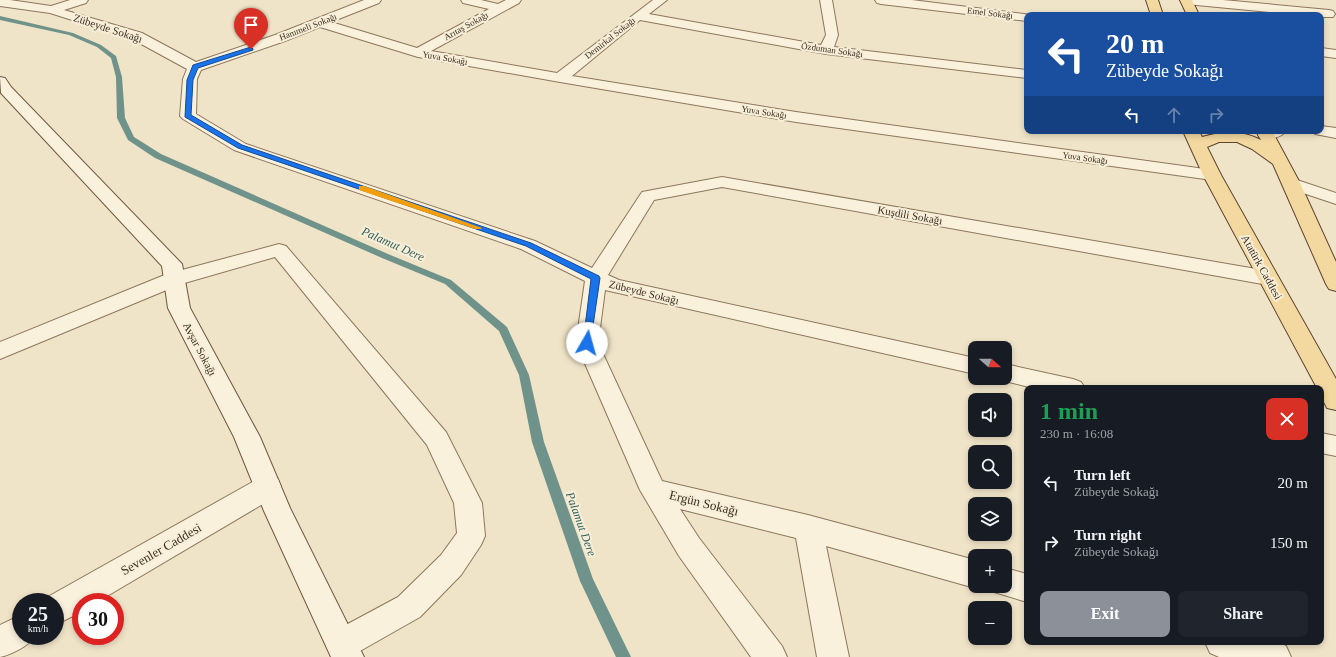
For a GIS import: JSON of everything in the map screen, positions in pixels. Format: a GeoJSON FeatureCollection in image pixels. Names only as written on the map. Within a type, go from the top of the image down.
{"type":"FeatureCollection","features":[{"type":"Feature","properties":{"kind":"main road"},"geometry":{"type":"LineString","coordinates":[[1152,0],[1156,12]]}},
{"type":"Feature","properties":{"kind":"main road"},"geometry":{"type":"LineString","coordinates":[[1186,0],[1192,12]]}},
{"type":"Feature","properties":{"kind":"main road"},"geometry":{"type":"LineString","coordinates":[[1270,134],[1281,165],[1291,183],[1336,284]]}},
{"type":"Feature","properties":{"kind":"main road"},"geometry":{"type":"LineString","coordinates":[[1194,138],[1214,138],[1226,136],[1245,139],[1264,148],[1281,165]]}},
{"type":"Feature","properties":{"kind":"main road","name":"Atatürk Caddesi"},"geometry":{"type":"LineString","coordinates":[[1194,138],[1212,175],[1336,401]]}},
{"type":"Feature","properties":{"kind":"street"},"geometry":{"type":"LineString","coordinates":[[52,10],[82,0]]}},
{"type":"Feature","properties":{"kind":"street","name":"Hanımeli Sokağı"},"geometry":{"type":"LineString","coordinates":[[195,67],[236,54],[321,23],[375,0]]}},
{"type":"Feature","properties":{"kind":"street"},"geometry":{"type":"LineString","coordinates":[[467,0],[499,8]]}},
{"type":"Feature","properties":{"kind":"street","name":"Arıtaş Sokağı"},"geometry":{"type":"LineString","coordinates":[[418,53],[515,0]]}},
{"type":"Feature","properties":{"kind":"street","name":"Demirkal Sokağı"},"geometry":{"type":"LineString","coordinates":[[560,78],[638,16],[661,0]]}},
{"type":"Feature","properties":{"kind":"street"},"geometry":{"type":"LineString","coordinates":[[826,0],[832,35],[826,50]]}},
{"type":"Feature","properties":{"kind":"street","name":"Emel Sokağı"},"geometry":{"type":"LineString","coordinates":[[881,0],[1024,18]]}},
{"type":"Feature","properties":{"kind":"street"},"geometry":{"type":"LineString","coordinates":[[1186,0],[1279,12]]}},
{"type":"Feature","properties":{"kind":"street"},"geometry":{"type":"LineString","coordinates":[[1320,0],[1333,19]]}},
{"type":"Feature","properties":{"kind":"street","name":"Zübeyde Sokağı"},"geometry":{"type":"LineString","coordinates":[[0,2],[52,10],[137,36],[195,67],[190,80],[188,116],[240,147],[528,245],[613,286],[968,364]]}},
{"type":"Feature","properties":{"kind":"street","name":"Özduman Sokağı"},"geometry":{"type":"LineString","coordinates":[[638,16],[826,50],[1024,74]]}},
{"type":"Feature","properties":{"kind":"street","name":"Yuva Sokağı"},"geometry":{"type":"LineString","coordinates":[[321,23],[418,53],[560,78],[796,117],[1212,175]]}},
{"type":"Feature","properties":{"kind":"street"},"geometry":{"type":"LineString","coordinates":[[1324,52],[1336,54]]}},
{"type":"Feature","properties":{"kind":"street","name":"Avşar Sokağı"},"geometry":{"type":"LineString","coordinates":[[1,85],[172,264],[179,308],[247,437],[268,487],[345,651]]}},
{"type":"Feature","properties":{"kind":"street"},"geometry":{"type":"LineString","coordinates":[[1324,131],[1336,133]]}},
{"type":"Feature","properties":{"kind":"street","name":"Kuşdili Sokağı"},"geometry":{"type":"LineString","coordinates":[[596,278],[648,196],[722,182],[1268,278]]}},
{"type":"Feature","properties":{"kind":"street"},"geometry":{"type":"LineString","coordinates":[[1291,183],[1336,199]]}},
{"type":"Feature","properties":{"kind":"street"},"geometry":{"type":"LineString","coordinates":[[0,351],[174,279],[279,250],[437,439],[468,503],[471,536],[450,564],[409,607],[345,651]]}},
{"type":"Feature","properties":{"kind":"street"},"geometry":{"type":"LineString","coordinates":[[596,278],[587,343],[653,490],[689,547],[771,657]]}},
{"type":"Feature","properties":{"kind":"street"},"geometry":{"type":"LineString","coordinates":[[1012,375],[1059,385]]}},
{"type":"Feature","properties":{"kind":"street"},"geometry":{"type":"LineString","coordinates":[[1324,444],[1336,446]]}},
{"type":"Feature","properties":{"kind":"street","name":"Sevenler Caddesi"},"geometry":{"type":"LineString","coordinates":[[64,605],[268,487]]}},
{"type":"Feature","properties":{"kind":"street","name":"Ergün Sokağı"},"geometry":{"type":"LineString","coordinates":[[653,490],[719,508],[808,528],[968,572]]}},
{"type":"Feature","properties":{"kind":"street"},"geometry":{"type":"LineString","coordinates":[[808,528],[833,657]]}},
{"type":"Feature","properties":{"kind":"street"},"geometry":{"type":"LineString","coordinates":[[1012,584],[1024,587]]}},
{"type":"Feature","properties":{"kind":"street"},"geometry":{"type":"LineString","coordinates":[[0,642],[12,635]]}},
{"type":"Feature","properties":{"kind":"street"},"geometry":{"type":"LineString","coordinates":[[1232,645],[1275,657]]}},
{"type":"Feature","properties":{"kind":"waterway","name":"Palamut Dere"},"geometry":{"type":"LineString","coordinates":[[0,18],[71,34],[99,46],[114,57],[119,77],[121,118],[131,138],[158,156],[385,256],[448,282],[503,329],[524,375],[538,442],[587,581],[624,657]]}},
{"type":"Feature","properties":{"kind":"slow traffic"},"geometry":{"type":"LineString","coordinates":[[361,188],[478,228]]}},
{"type":"Feature","properties":{"kind":"route"},"geometry":{"type":"LineString","coordinates":[[251,49],[195,67],[190,80],[188,116],[240,147],[528,245],[596,278],[587,343]]}}]}
